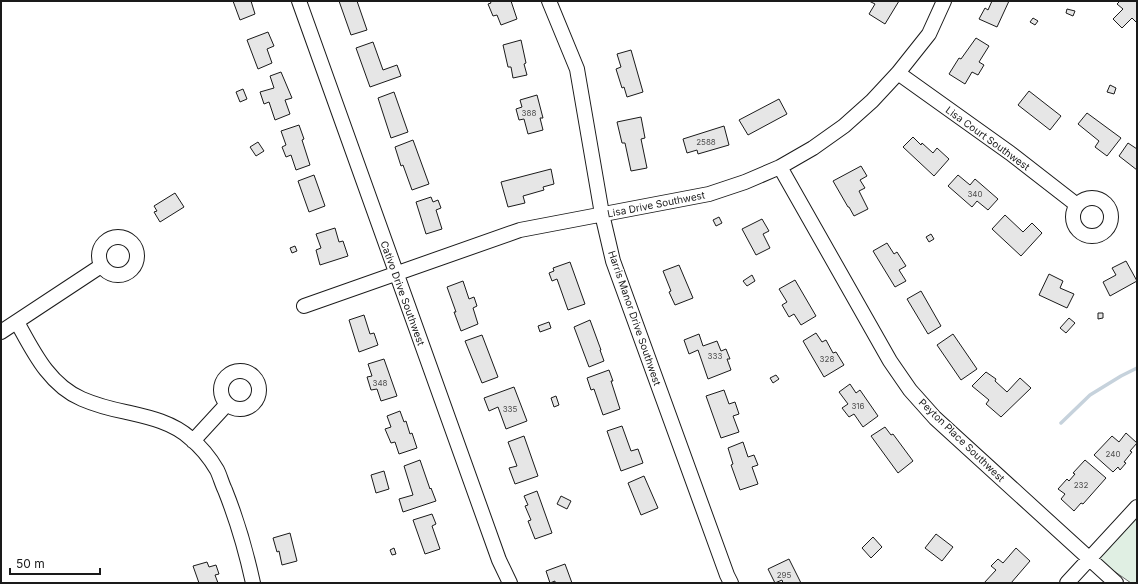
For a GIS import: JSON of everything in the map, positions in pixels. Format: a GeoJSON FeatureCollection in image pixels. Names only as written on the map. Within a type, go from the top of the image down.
{"type":"FeatureCollection","features":[{"type":"Feature","properties":{"kind":"street","name":"Cativo Drive Southwest"},"geometry":{"type":"LineString","coordinates":[[299,1],[496,553],[510,583]]}},
{"type":"Feature","properties":{"kind":"street","name":"Harris Manor Drive Southwest"},"geometry":{"type":"LineString","coordinates":[[549,1],[577,69],[602,214],[613,261],[726,575],[731,583]]}},
{"type":"Feature","properties":{"kind":"street","name":"Lisa Drive Southwest"},"geometry":{"type":"LineString","coordinates":[[304,306],[520,230],[709,194],[745,182],[780,167],[813,148],[844,126],[872,101],[898,73],[929,34],[944,1]]}},
{"type":"Feature","properties":{"kind":"street","name":"Lisa Court Southwest"},"geometry":{"type":"LineString","coordinates":[[898,73],[1010,153],[1077,204]]}},
{"type":"Feature","properties":{"kind":"street","name":"Peyton Place Southwest"},"geometry":{"type":"LineString","coordinates":[[780,167],[890,361],[910,390],[935,418],[1116,583]]}},
{"type":"Feature","properties":{"kind":"street"},"geometry":{"type":"LineString","coordinates":[[1,332],[102,266]]}},
{"type":"Feature","properties":{"kind":"street"},"geometry":{"type":"LineString","coordinates":[[17,322],[37,358],[57,383],[81,399],[105,407],[138,414],[172,426],[189,437],[201,448],[217,470],[230,503],[245,548],[253,583]]}},
{"type":"Feature","properties":{"kind":"street"},"geometry":{"type":"LineString","coordinates":[[193,441],[227,404]]}},
{"type":"Feature","properties":{"kind":"street"},"geometry":{"type":"LineString","coordinates":[[1067,583],[1137,507]]}},
{"type":"Feature","properties":{"kind":"green space"},"geometry":{"type":"Polygon","coordinates":[[[1137,505],[1137,583],[1131,583],[1091,555],[1137,505]]]}},
{"type":"Feature","properties":{"kind":"building"},"geometry":{"type":"Polygon","coordinates":[[[233,1],[251,1],[255,14],[240,20],[233,1]]]}},
{"type":"Feature","properties":{"kind":"building"},"geometry":{"type":"Polygon","coordinates":[[[339,1],[357,1],[367,30],[351,35],[339,1]]]}},
{"type":"Feature","properties":{"kind":"building"},"geometry":{"type":"Polygon","coordinates":[[[490,1],[511,1],[517,19],[501,25],[497,15],[493,16],[488,4],[491,3],[490,1]]]}},
{"type":"Feature","properties":{"kind":"building"},"geometry":{"type":"Polygon","coordinates":[[[869,1],[899,1],[885,24],[869,14],[875,4],[869,1]]]}},
{"type":"Feature","properties":{"kind":"building"},"geometry":{"type":"Polygon","coordinates":[[[992,1],[1009,1],[997,27],[979,19],[985,8],[988,10],[992,1]]]}},
{"type":"Feature","properties":{"kind":"building"},"geometry":{"type":"Polygon","coordinates":[[[1120,1],[1137,1],[1137,21],[1136,22],[1132,18],[1122,28],[1113,19],[1123,9],[1117,4],[1120,1]]]}},
{"type":"Feature","properties":{"kind":"building"},"geometry":{"type":"Polygon","coordinates":[[[1067,9],[1075,11],[1073,16],[1066,13],[1067,9]]]}},
{"type":"Feature","properties":{"kind":"building"},"geometry":{"type":"Polygon","coordinates":[[[1033,18],[1038,21],[1035,25],[1030,22],[1033,18]]]}},
{"type":"Feature","properties":{"kind":"building"},"geometry":{"type":"Polygon","coordinates":[[[268,32],[274,46],[267,49],[272,63],[258,69],[247,40],[268,32]]]}},
{"type":"Feature","properties":{"kind":"building"},"geometry":{"type":"Polygon","coordinates":[[[976,38],[989,46],[979,62],[984,65],[978,75],[972,72],[965,84],[949,74],[959,58],[961,59],[976,38]]]}},
{"type":"Feature","properties":{"kind":"building"},"geometry":{"type":"Polygon","coordinates":[[[521,40],[527,75],[513,78],[511,67],[508,67],[503,45],[521,40]]]}},
{"type":"Feature","properties":{"kind":"building"},"geometry":{"type":"Polygon","coordinates":[[[373,42],[383,70],[397,65],[401,76],[370,87],[356,48],[373,42]]]}},
{"type":"Feature","properties":{"kind":"building"},"geometry":{"type":"Polygon","coordinates":[[[631,50],[643,92],[627,97],[624,87],[622,88],[616,69],[621,67],[617,54],[631,50]]]}},
{"type":"Feature","properties":{"kind":"building"},"geometry":{"type":"Polygon","coordinates":[[[281,72],[292,98],[285,100],[290,114],[275,120],[269,102],[264,104],[260,92],[274,88],[270,76],[281,72]]]}},
{"type":"Feature","properties":{"kind":"building"},"geometry":{"type":"Polygon","coordinates":[[[1110,85],[1116,88],[1114,94],[1107,92],[1110,85]]]}},
{"type":"Feature","properties":{"kind":"building"},"geometry":{"type":"Polygon","coordinates":[[[243,89],[247,99],[240,102],[236,92],[243,89]]]}},
{"type":"Feature","properties":{"kind":"building"},"geometry":{"type":"Polygon","coordinates":[[[1029,91],[1061,116],[1050,130],[1018,105],[1029,91]]]}},
{"type":"Feature","properties":{"kind":"building"},"geometry":{"type":"Polygon","coordinates":[[[394,92],[408,132],[391,138],[378,98],[394,92]]]}},
{"type":"Feature","properties":{"kind":"building"},"geometry":{"type":"Polygon","coordinates":[[[537,95],[543,118],[540,118],[543,130],[528,134],[524,119],[519,120],[516,109],[522,107],[520,100],[537,95]]]}},
{"type":"Feature","properties":{"kind":"building"},"geometry":{"type":"Polygon","coordinates":[[[779,99],[787,114],[748,135],[739,120],[779,99]]]}},
{"type":"Feature","properties":{"kind":"building"},"geometry":{"type":"Polygon","coordinates":[[[1087,113],[1121,138],[1107,156],[1095,147],[1099,141],[1078,124],[1087,113]]]}},
{"type":"Feature","properties":{"kind":"building"},"geometry":{"type":"Polygon","coordinates":[[[641,117],[645,138],[641,139],[647,168],[631,171],[625,143],[622,143],[617,122],[641,117]]]}},
{"type":"Feature","properties":{"kind":"building"},"geometry":{"type":"Polygon","coordinates":[[[299,125],[310,165],[296,170],[291,155],[286,157],[282,147],[286,145],[281,131],[299,125]]]}},
{"type":"Feature","properties":{"kind":"building"},"geometry":{"type":"Polygon","coordinates":[[[724,126],[729,145],[698,154],[697,150],[687,153],[683,139],[724,126]]]}},
{"type":"Feature","properties":{"kind":"building"},"geometry":{"type":"Polygon","coordinates":[[[913,137],[921,145],[922,143],[933,153],[937,148],[949,159],[934,176],[903,147],[913,137]]]}},
{"type":"Feature","properties":{"kind":"building"},"geometry":{"type":"Polygon","coordinates":[[[413,140],[429,184],[412,190],[403,165],[401,166],[395,147],[413,140]]]}},
{"type":"Feature","properties":{"kind":"building"},"geometry":{"type":"Polygon","coordinates":[[[258,142],[264,151],[256,156],[250,147],[258,142]]]}},
{"type":"Feature","properties":{"kind":"building"},"geometry":{"type":"Polygon","coordinates":[[[1128,143],[1137,149],[1137,170],[1119,156],[1128,143]]]}},
{"type":"Feature","properties":{"kind":"building"},"geometry":{"type":"Polygon","coordinates":[[[861,166],[867,176],[860,180],[865,188],[859,191],[868,209],[854,216],[833,181],[861,166]]]}},
{"type":"Feature","properties":{"kind":"building"},"geometry":{"type":"Polygon","coordinates":[[[551,169],[554,184],[543,187],[544,190],[523,196],[525,203],[508,207],[501,182],[551,169]]]}},
{"type":"Feature","properties":{"kind":"building"},"geometry":{"type":"Polygon","coordinates":[[[314,175],[325,206],[309,212],[298,181],[314,175]]]}},
{"type":"Feature","properties":{"kind":"building"},"geometry":{"type":"Polygon","coordinates":[[[958,175],[970,185],[975,179],[998,199],[988,210],[977,201],[972,207],[948,186],[958,175]]]}},
{"type":"Feature","properties":{"kind":"building"},"geometry":{"type":"Polygon","coordinates":[[[175,193],[184,207],[160,222],[154,212],[157,211],[154,206],[175,193]]]}},
{"type":"Feature","properties":{"kind":"building"},"geometry":{"type":"Polygon","coordinates":[[[431,197],[433,202],[438,200],[441,208],[436,210],[442,229],[426,234],[416,202],[431,197]]]}},
{"type":"Feature","properties":{"kind":"building"},"geometry":{"type":"Polygon","coordinates":[[[1005,215],[1023,232],[1032,223],[1042,233],[1021,256],[992,229],[1005,215]]]}},
{"type":"Feature","properties":{"kind":"building"},"geometry":{"type":"Polygon","coordinates":[[[719,217],[722,223],[716,226],[713,220],[719,217]]]}},
{"type":"Feature","properties":{"kind":"building"},"geometry":{"type":"Polygon","coordinates":[[[762,219],[769,231],[763,234],[770,248],[756,255],[742,229],[762,219]]]}},
{"type":"Feature","properties":{"kind":"building"},"geometry":{"type":"Polygon","coordinates":[[[335,228],[339,242],[343,241],[348,256],[320,265],[316,250],[321,248],[316,234],[335,228]]]}},
{"type":"Feature","properties":{"kind":"building"},"geometry":{"type":"Polygon","coordinates":[[[931,234],[934,239],[929,242],[926,237],[931,234]]]}},
{"type":"Feature","properties":{"kind":"building"},"geometry":{"type":"Polygon","coordinates":[[[887,243],[894,254],[897,252],[906,266],[899,270],[906,281],[895,287],[873,251],[887,243]]]}},
{"type":"Feature","properties":{"kind":"building"},"geometry":{"type":"Polygon","coordinates":[[[295,246],[297,251],[292,253],[290,248],[295,246]]]}},
{"type":"Feature","properties":{"kind":"building"},"geometry":{"type":"Polygon","coordinates":[[[1126,261],[1137,281],[1110,296],[1103,282],[1116,275],[1112,268],[1126,261]]]}},
{"type":"Feature","properties":{"kind":"building"},"geometry":{"type":"Polygon","coordinates":[[[570,262],[585,304],[568,310],[557,279],[552,281],[549,273],[554,271],[553,268],[570,262]]]}},
{"type":"Feature","properties":{"kind":"building"},"geometry":{"type":"Polygon","coordinates":[[[679,265],[693,298],[675,305],[669,292],[671,291],[663,271],[679,265]]]}},
{"type":"Feature","properties":{"kind":"building"},"geometry":{"type":"Polygon","coordinates":[[[1049,274],[1063,281],[1060,288],[1074,294],[1067,308],[1039,295],[1049,274]]]}},
{"type":"Feature","properties":{"kind":"building"},"geometry":{"type":"Polygon","coordinates":[[[752,275],[755,281],[747,286],[743,281],[752,275]]]}},
{"type":"Feature","properties":{"kind":"building"},"geometry":{"type":"Polygon","coordinates":[[[795,280],[816,316],[801,325],[794,314],[789,317],[782,305],[787,302],[779,289],[795,280]]]}},
{"type":"Feature","properties":{"kind":"building"},"geometry":{"type":"Polygon","coordinates":[[[463,281],[469,299],[474,297],[477,306],[473,308],[478,324],[461,331],[447,287],[463,281]]]}},
{"type":"Feature","properties":{"kind":"building"},"geometry":{"type":"Polygon","coordinates":[[[921,291],[941,326],[928,334],[907,299],[921,291]]]}},
{"type":"Feature","properties":{"kind":"building"},"geometry":{"type":"Polygon","coordinates":[[[1098,313],[1103,313],[1103,318],[1098,319],[1098,313]]]}},
{"type":"Feature","properties":{"kind":"building"},"geometry":{"type":"Polygon","coordinates":[[[364,315],[370,334],[374,333],[378,345],[359,352],[349,320],[364,315]]]}},
{"type":"Feature","properties":{"kind":"building"},"geometry":{"type":"Polygon","coordinates":[[[1069,318],[1075,323],[1066,333],[1060,328],[1069,318]]]}},
{"type":"Feature","properties":{"kind":"building"},"geometry":{"type":"Polygon","coordinates":[[[590,320],[604,361],[589,367],[574,327],[590,320]]]}},
{"type":"Feature","properties":{"kind":"building"},"geometry":{"type":"Polygon","coordinates":[[[549,322],[551,328],[540,332],[538,326],[549,322]]]}},
{"type":"Feature","properties":{"kind":"building"},"geometry":{"type":"Polygon","coordinates":[[[816,333],[822,342],[826,340],[833,353],[836,352],[844,365],[824,377],[803,341],[816,333]]]}},
{"type":"Feature","properties":{"kind":"building"},"geometry":{"type":"Polygon","coordinates":[[[699,334],[703,346],[717,341],[721,351],[726,349],[730,359],[727,359],[731,370],[708,379],[698,350],[689,354],[684,340],[699,334]]]}},
{"type":"Feature","properties":{"kind":"building"},"geometry":{"type":"Polygon","coordinates":[[[953,334],[977,369],[961,380],[937,345],[953,334]]]}},
{"type":"Feature","properties":{"kind":"building"},"geometry":{"type":"Polygon","coordinates":[[[482,335],[498,377],[482,383],[465,341],[482,335]]]}},
{"type":"Feature","properties":{"kind":"building"},"geometry":{"type":"Polygon","coordinates":[[[384,359],[397,396],[381,401],[377,389],[371,390],[367,377],[372,376],[368,364],[384,359]]]}},
{"type":"Feature","properties":{"kind":"building"},"geometry":{"type":"Polygon","coordinates":[[[609,370],[620,409],[603,415],[594,389],[591,390],[587,378],[609,370]]]}},
{"type":"Feature","properties":{"kind":"building"},"geometry":{"type":"Polygon","coordinates":[[[986,372],[996,379],[995,381],[1007,392],[1020,378],[1031,388],[1001,417],[986,404],[989,400],[972,386],[986,372]]]}},
{"type":"Feature","properties":{"kind":"building"},"geometry":{"type":"Polygon","coordinates":[[[776,375],[779,379],[773,383],[770,378],[776,375]]]}},
{"type":"Feature","properties":{"kind":"building"},"geometry":{"type":"Polygon","coordinates":[[[850,384],[856,393],[860,390],[878,416],[863,427],[854,414],[849,417],[842,408],[848,404],[839,392],[850,384]]]}},
{"type":"Feature","properties":{"kind":"building"},"geometry":{"type":"Polygon","coordinates":[[[514,387],[527,421],[506,429],[498,407],[489,411],[484,398],[514,387]]]}},
{"type":"Feature","properties":{"kind":"building"},"geometry":{"type":"Polygon","coordinates":[[[724,390],[729,404],[735,402],[739,414],[733,416],[739,432],[721,438],[706,396],[724,390]]]}},
{"type":"Feature","properties":{"kind":"building"},"geometry":{"type":"Polygon","coordinates":[[[556,396],[559,405],[554,407],[551,398],[556,396]]]}},
{"type":"Feature","properties":{"kind":"building"},"geometry":{"type":"Polygon","coordinates":[[[400,411],[404,422],[406,421],[410,434],[412,433],[417,448],[399,454],[395,442],[391,443],[385,429],[391,427],[387,416],[400,411]]]}},
{"type":"Feature","properties":{"kind":"building"},"geometry":{"type":"Polygon","coordinates":[[[622,426],[631,451],[638,449],[643,463],[621,471],[607,431],[622,426]]]}},
{"type":"Feature","properties":{"kind":"building"},"geometry":{"type":"Polygon","coordinates":[[[885,427],[891,435],[893,434],[913,461],[898,473],[871,436],[885,427]]]}},
{"type":"Feature","properties":{"kind":"building"},"geometry":{"type":"Polygon","coordinates":[[[1126,433],[1137,443],[1130,451],[1132,452],[1124,462],[1126,463],[1120,470],[1118,467],[1113,472],[1094,455],[1112,436],[1119,442],[1126,433]]]}},
{"type":"Feature","properties":{"kind":"building"},"geometry":{"type":"Polygon","coordinates":[[[524,436],[538,476],[515,484],[509,468],[517,466],[508,442],[524,436]]]}},
{"type":"Feature","properties":{"kind":"building"},"geometry":{"type":"Polygon","coordinates":[[[743,442],[748,457],[754,455],[758,465],[752,467],[758,484],[740,490],[731,465],[733,464],[728,448],[743,442]]]}},
{"type":"Feature","properties":{"kind":"building"},"geometry":{"type":"Polygon","coordinates":[[[420,460],[430,489],[431,488],[436,501],[403,512],[399,499],[413,495],[404,466],[420,460]]]}},
{"type":"Feature","properties":{"kind":"building"},"geometry":{"type":"Polygon","coordinates":[[[1085,460],[1106,478],[1083,504],[1081,503],[1074,511],[1061,499],[1065,494],[1058,489],[1067,479],[1069,481],[1075,474],[1073,473],[1085,460]]]}},
{"type":"Feature","properties":{"kind":"building"},"geometry":{"type":"Polygon","coordinates":[[[384,471],[389,489],[376,493],[371,475],[384,471]]]}},
{"type":"Feature","properties":{"kind":"building"},"geometry":{"type":"Polygon","coordinates":[[[644,476],[658,508],[641,515],[628,483],[644,476]]]}},
{"type":"Feature","properties":{"kind":"building"},"geometry":{"type":"Polygon","coordinates":[[[537,491],[552,533],[535,539],[528,521],[531,520],[525,506],[528,505],[524,496],[537,491]]]}},
{"type":"Feature","properties":{"kind":"building"},"geometry":{"type":"Polygon","coordinates":[[[561,496],[571,501],[567,509],[557,504],[561,496]]]}},
{"type":"Feature","properties":{"kind":"building"},"geometry":{"type":"Polygon","coordinates":[[[432,514],[436,524],[432,526],[440,549],[425,554],[413,520],[432,514]]]}},
{"type":"Feature","properties":{"kind":"building"},"geometry":{"type":"Polygon","coordinates":[[[290,533],[297,561],[282,565],[279,551],[277,552],[273,538],[290,533]]]}},
{"type":"Feature","properties":{"kind":"building"},"geometry":{"type":"Polygon","coordinates":[[[936,534],[953,547],[942,561],[925,548],[936,534]]]}},
{"type":"Feature","properties":{"kind":"building"},"geometry":{"type":"Polygon","coordinates":[[[873,537],[882,547],[871,558],[862,548],[873,537]]]}},
{"type":"Feature","properties":{"kind":"building"},"geometry":{"type":"Polygon","coordinates":[[[394,548],[396,554],[392,555],[390,550],[394,548]]]}},
{"type":"Feature","properties":{"kind":"building"},"geometry":{"type":"Polygon","coordinates":[[[1016,548],[1030,561],[1011,583],[984,583],[996,570],[991,566],[998,559],[1003,563],[1016,548]]]}},
{"type":"Feature","properties":{"kind":"building"},"geometry":{"type":"Polygon","coordinates":[[[789,559],[801,583],[783,583],[782,580],[775,583],[768,569],[789,559]]]}},
{"type":"Feature","properties":{"kind":"building"},"geometry":{"type":"Polygon","coordinates":[[[207,562],[209,567],[216,565],[219,574],[215,575],[218,583],[199,583],[193,566],[207,562]]]}},
{"type":"Feature","properties":{"kind":"building"},"geometry":{"type":"Polygon","coordinates":[[[565,564],[572,583],[555,583],[555,581],[550,583],[546,571],[565,564]]]}},
{"type":"Feature","properties":{"kind":"waterway"},"geometry":{"type":"LineString","coordinates":[[1061,423],[1090,395],[1137,368]]}}]}
